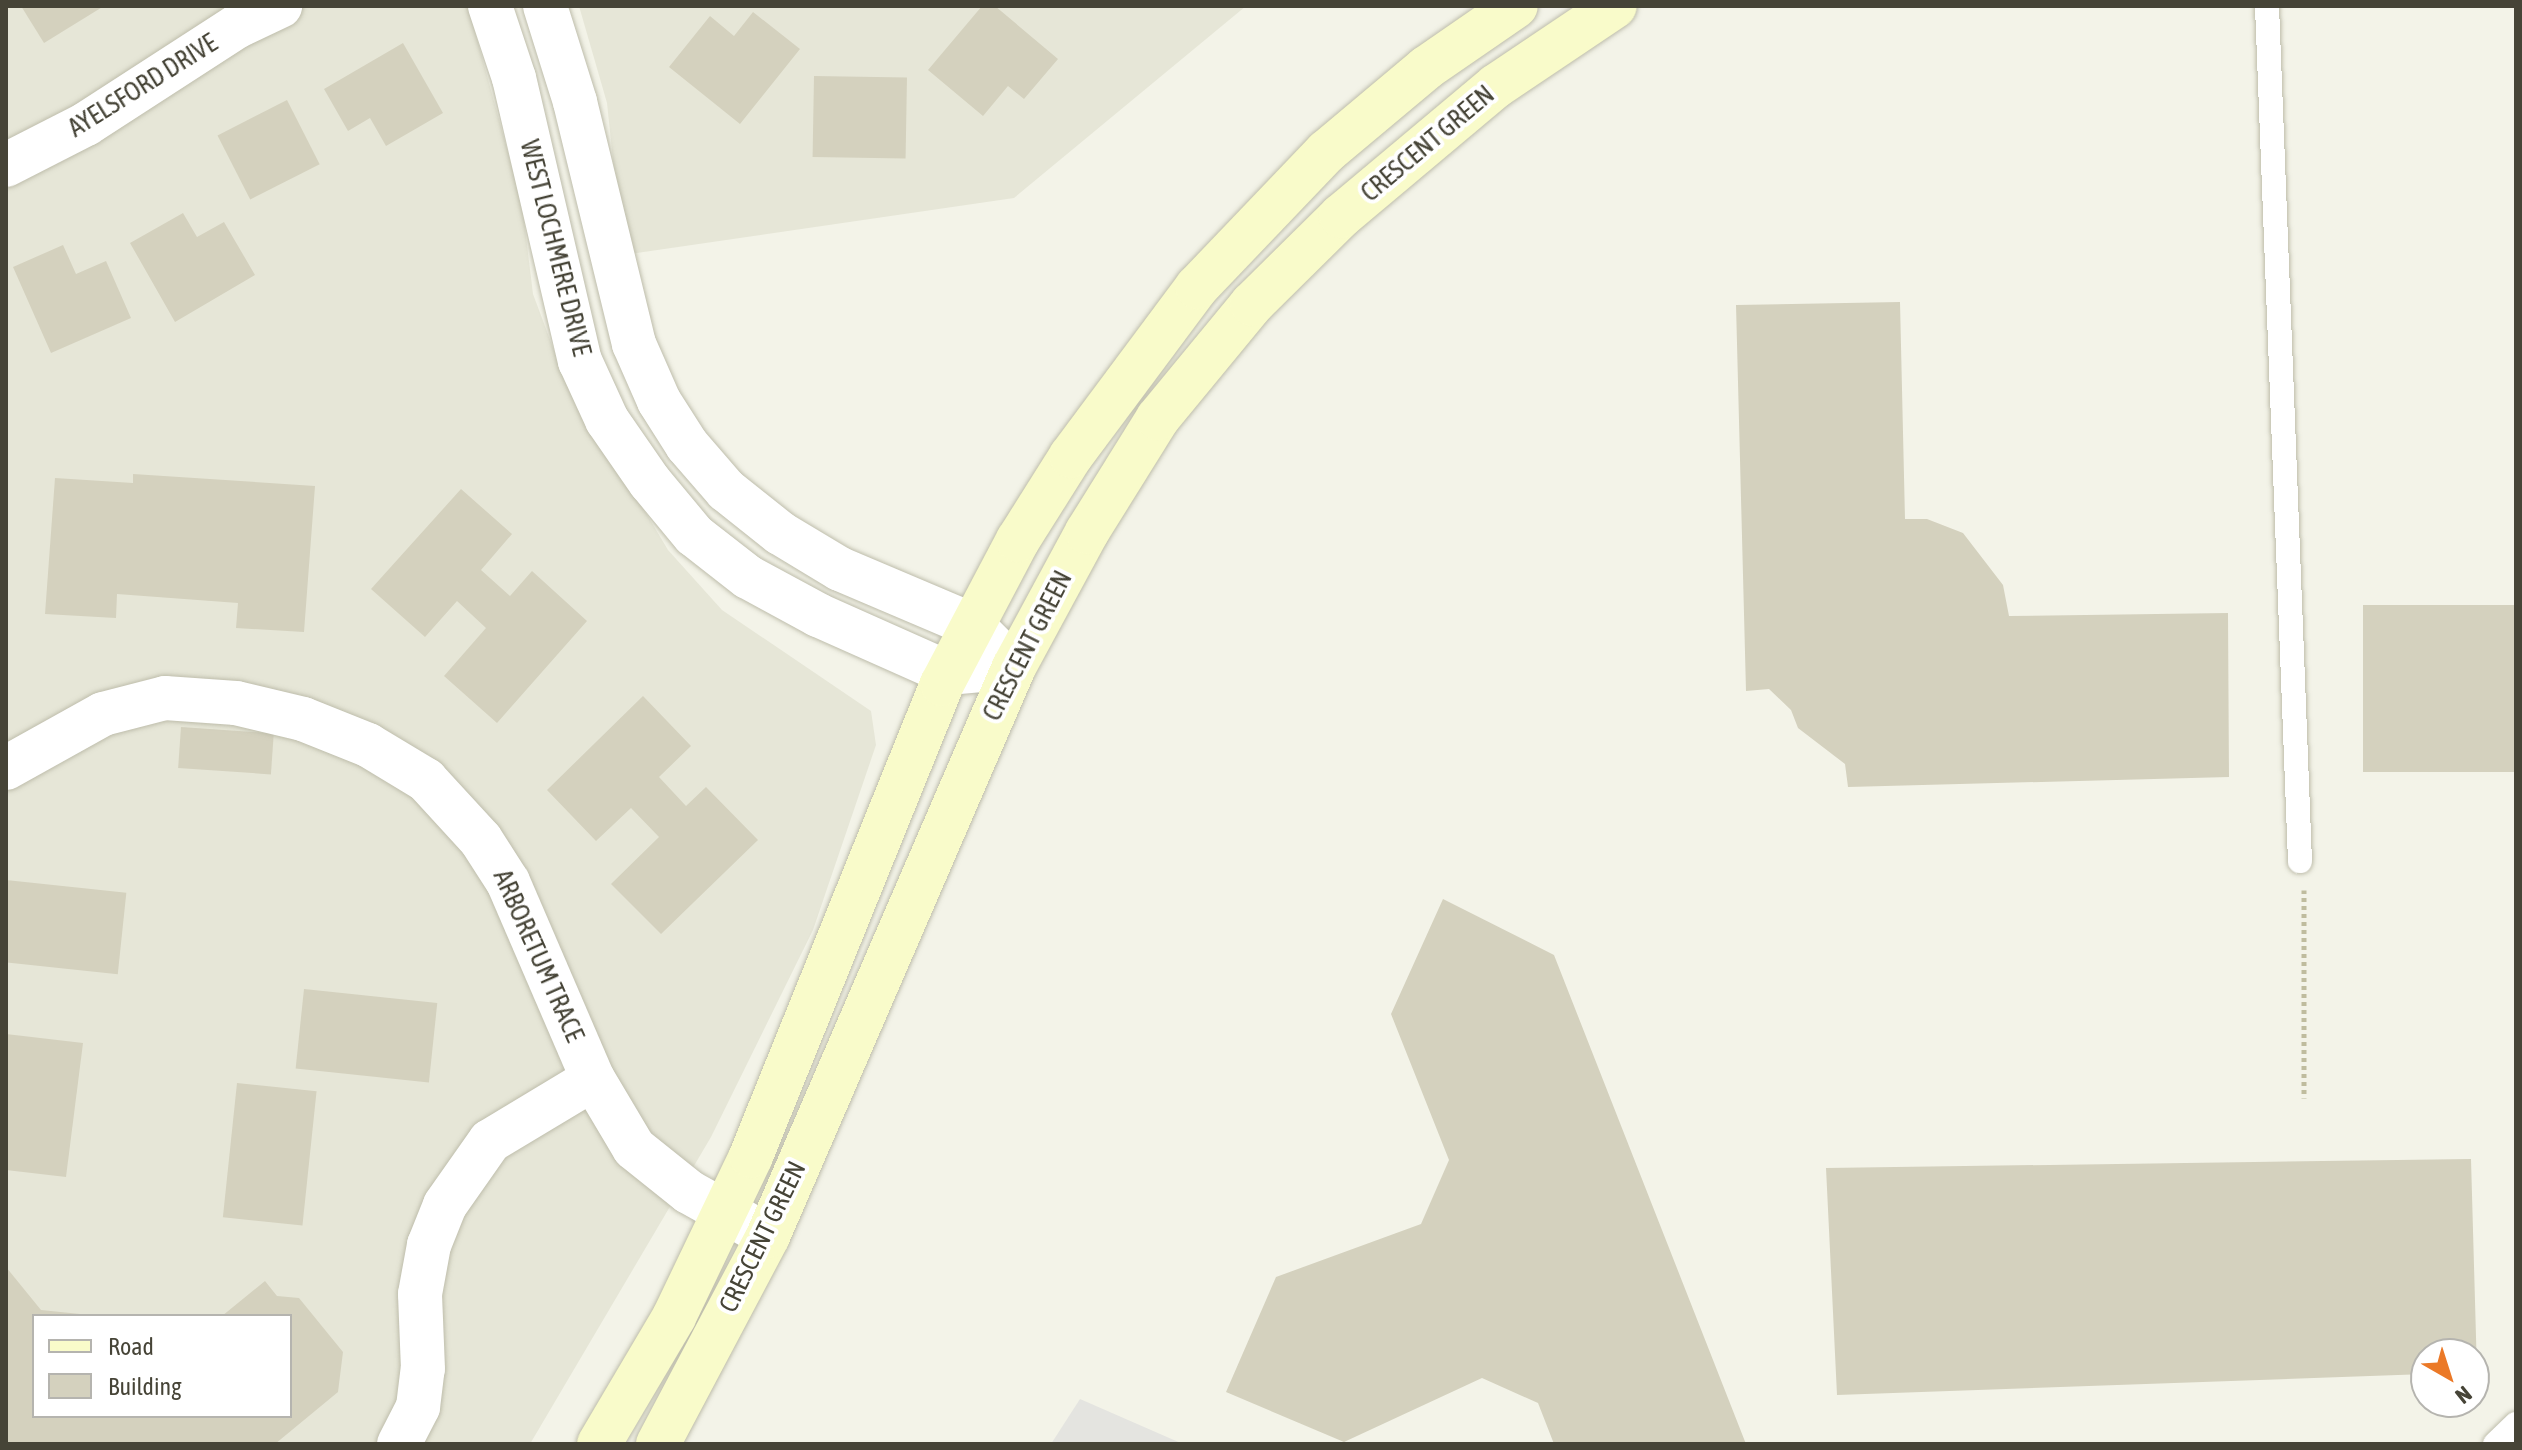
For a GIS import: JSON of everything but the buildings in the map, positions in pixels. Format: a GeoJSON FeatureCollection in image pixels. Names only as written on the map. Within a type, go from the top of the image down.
{"type":"FeatureCollection","features":[{"type":"Feature","properties":{"kind":"street","name":"AYELSFORD DRIVE"},"geometry":{"type":"LineString","coordinates":[[6,165],[86,124],[230,17],[280,6]]}},
{"type":"Feature","properties":{"kind":"street","name":"WEST LOCHMERE DRIVE"},"geometry":{"type":"LineString","coordinates":[[490,6],[514,78],[580,361],[628,454],[694,535],[748,577],[818,615],[948,673],[1014,667]]}},
{"type":"Feature","properties":{"kind":"street","name":"WEST LOCHMERE DRIVE"},"geometry":{"type":"LineString","coordinates":[[545,6],[575,102],[634,344],[659,401],[687,445],[726,490],[780,533],[840,569],[972,625],[1014,667]]}},
{"type":"Feature","properties":{"kind":"street","name":"CRESCENT GREEN"},"geometry":{"type":"LineString","coordinates":[[599,1444],[674,1317],[724,1212],[948,673],[972,625],[1071,456],[1197,287],[1362,119],[1516,6]]}},
{"type":"Feature","properties":{"kind":"street","name":"CRESCENT GREEN"},"geometry":{"type":"LineString","coordinates":[[658,1444],[768,1236],[1014,667],[1087,532],[1158,418],[1252,304],[1341,216],[1496,86],[1615,6]]}},
{"type":"Feature","properties":{"kind":"street","name":"ARBORETUM TRACE"},"geometry":{"type":"LineString","coordinates":[[6,768],[103,714],[165,698],[236,703],[303,719],[368,745],[426,780],[481,840],[508,882],[593,1079],[634,1148],[657,1170],[768,1236]]}},
{"type":"Feature","properties":{"kind":"street"},"geometry":{"type":"LineString","coordinates":[[399,1444],[418,1407],[423,1369],[420,1294],[429,1245],[445,1205],[490,1141],[516,1121],[593,1079]]}},
{"type":"Feature","properties":{"kind":"lane"},"geometry":{"type":"LineString","coordinates":[[2267,6],[2300,861]]}},
{"type":"Feature","properties":{"kind":"lane"},"geometry":{"type":"LineString","coordinates":[[2495,1444],[2516,1424]]}},
{"type":"Feature","properties":{"kind":"path"},"geometry":{"type":"LineString","coordinates":[[2304,885],[2304,1098]]}},
{"type":"Feature","properties":{"kind":"shaded area"},"geometry":{"type":"Polygon","coordinates":[[[6,6],[468,6],[522,204],[533,294],[562,372],[668,550],[722,610],[871,711],[876,745],[813,930],[711,1137],[530,1444],[6,1444],[6,6]]]}},
{"type":"Feature","properties":{"kind":"shaded area"},"geometry":{"type":"Polygon","coordinates":[[[579,6],[1246,6],[1014,198],[623,255],[607,103],[579,6]]]}},
{"type":"Feature","properties":{"kind":"shaded area"},"geometry":{"type":"Polygon","coordinates":[[[1080,1399],[1183,1444],[1051,1444],[1080,1399]]]}}]}
